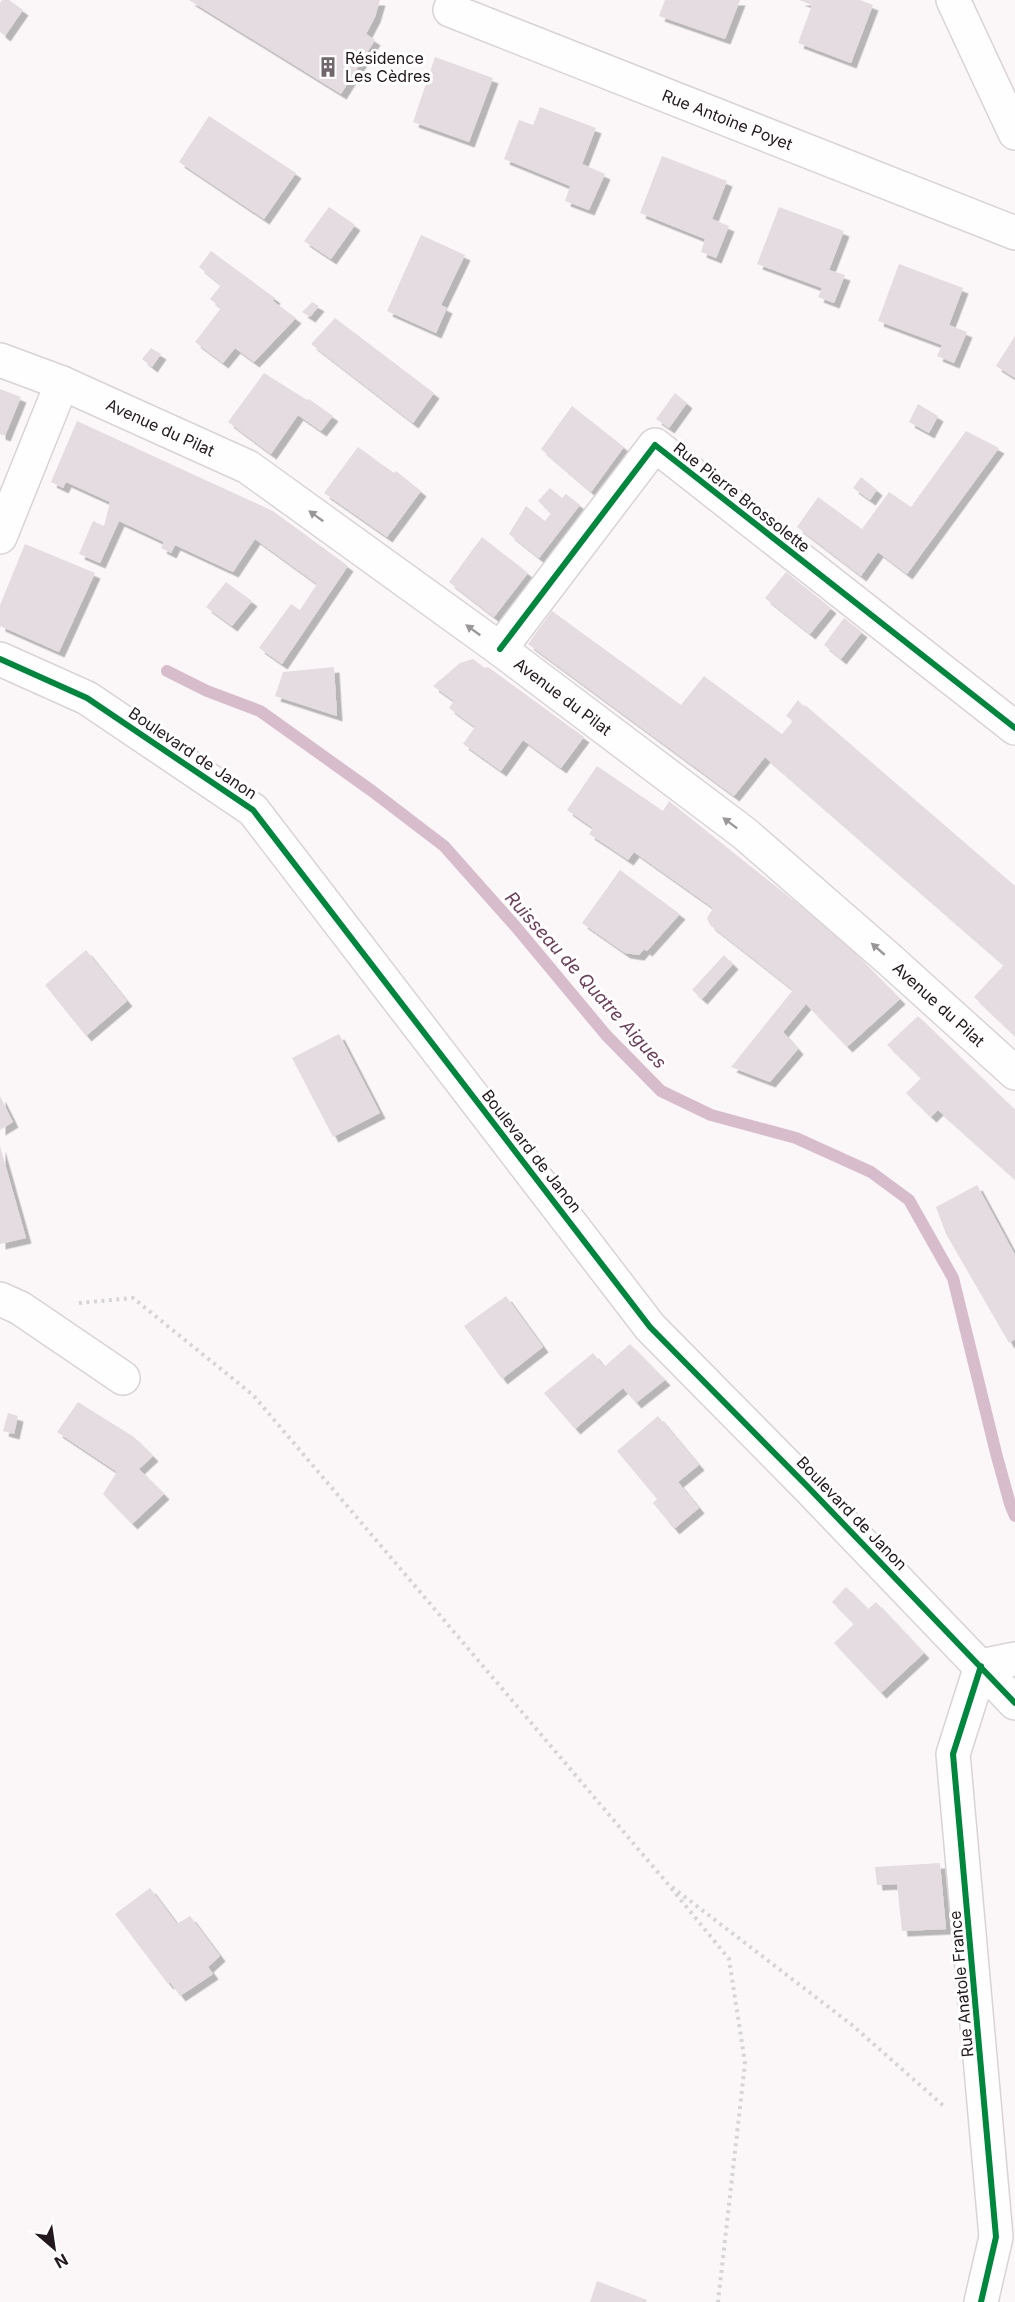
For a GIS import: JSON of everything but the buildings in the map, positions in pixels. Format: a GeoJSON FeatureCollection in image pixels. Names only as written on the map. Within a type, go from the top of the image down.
{"type":"FeatureCollection","features":[{"type":"Feature","properties":{"kind":"street","name":"Rue Antoine Poyet"},"geometry":{"type":"LineString","coordinates":[[454,0],[450,10],[1015,233]]}},
{"type":"Feature","properties":{"kind":"street"},"geometry":{"type":"LineString","coordinates":[[953,0],[1015,133]]}},
{"type":"Feature","properties":{"kind":"street","name":"Avenue du Pilat"},"geometry":{"type":"LineString","coordinates":[[0,360],[62,383],[248,467],[500,649],[744,833],[1015,1073]]}},
{"type":"Feature","properties":{"kind":"street"},"geometry":{"type":"LineString","coordinates":[[0,537],[62,383]]}},
{"type":"Feature","properties":{"kind":"street","name":"Rue Pierre Brossolette"},"geometry":{"type":"LineString","coordinates":[[500,649],[655,445],[1015,728]]}},
{"type":"Feature","properties":{"kind":"street","name":"Boulevard de Janon"},"geometry":{"type":"LineString","coordinates":[[0,659],[87,698],[253,810],[650,1327],[1015,1703]]}},
{"type":"Feature","properties":{"kind":"street"},"geometry":{"type":"LineString","coordinates":[[0,1299],[20,1308],[123,1378]]}},
{"type":"Feature","properties":{"kind":"street"},"geometry":{"type":"LineString","coordinates":[[981,1666],[1015,1659]]}},
{"type":"Feature","properties":{"kind":"street","name":"Rue Anatole France"},"geometry":{"type":"LineString","coordinates":[[981,1666],[953,1754],[996,2237],[981,2302]]}},
{"type":"Feature","properties":{"kind":"path"},"geometry":{"type":"LineString","coordinates":[[77,1303],[134,1298],[253,1395],[729,1959],[745,2062],[718,2302]]}},
{"type":"Feature","properties":{"kind":"path"},"geometry":{"type":"LineString","coordinates":[[667,1883],[852,2025],[946,2109]]}},
{"type":"Feature","properties":{"kind":"waterway","name":"Ruisseau de Quatre Aigues"},"geometry":{"type":"LineString","coordinates":[[167,671],[207,691],[260,711],[444,846],[516,927],[606,1035],[661,1091],[711,1115],[796,1138],[871,1172],[909,1200],[953,1278],[996,1453],[1015,1516]]}},
{"type":"Feature","properties":{"kind":"cycle path"},"geometry":{"type":"LineString","coordinates":[[500,649],[655,445],[1015,728]]}},
{"type":"Feature","properties":{"kind":"cycle path"},"geometry":{"type":"LineString","coordinates":[[0,659],[87,698],[253,810],[650,1327],[807,1486],[1015,1703]]}},
{"type":"Feature","properties":{"kind":"cycle path"},"geometry":{"type":"LineString","coordinates":[[981,1666],[953,1754],[996,2237],[981,2302]]}},
{"type":"Feature","properties":{"kind":"place","name":"Résidence Les Cèdres"},"geometry":{"type":"Point","coordinates":[328,67]}}]}
